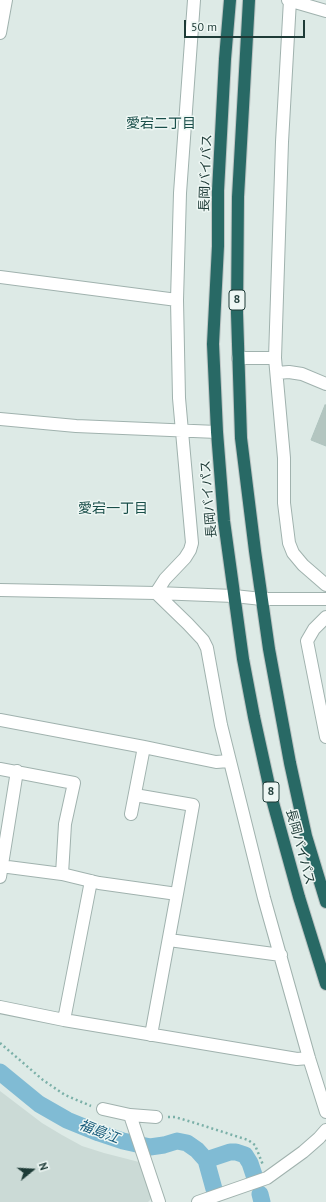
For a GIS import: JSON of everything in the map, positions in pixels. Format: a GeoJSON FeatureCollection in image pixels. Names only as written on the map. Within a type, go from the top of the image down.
{"type":"FeatureCollection","features":[{"type":"Feature","properties":{"kind":"highway","name":"長岡バイパス"},"geometry":{"type":"LineString","coordinates":[[230,0],[225,59],[218,191],[218,246],[213,344],[217,432],[224,522],[248,688],[272,799],[299,897],[326,984]]}},
{"type":"Feature","properties":{"kind":"highway","name":"長岡バイパス"},"geometry":{"type":"LineString","coordinates":[[249,0],[238,197],[237,313],[242,438],[270,655],[290,763],[306,836],[326,902]]}},
{"type":"Feature","properties":{"kind":"street"},"geometry":{"type":"LineString","coordinates":[[0,33],[6,0]]}},
{"type":"Feature","properties":{"kind":"street"},"geometry":{"type":"LineString","coordinates":[[156,593],[165,579],[190,550],[192,543],[179,398],[177,300],[180,193],[194,0]]}},
{"type":"Feature","properties":{"kind":"street"},"geometry":{"type":"LineString","coordinates":[[326,11],[289,0],[282,142],[275,358],[284,458],[284,503],[289,543],[293,553],[326,585]]}},
{"type":"Feature","properties":{"kind":"street"},"geometry":{"type":"LineString","coordinates":[[0,277],[177,300]]}},
{"type":"Feature","properties":{"kind":"street"},"geometry":{"type":"LineString","coordinates":[[238,358],[275,358]]}},
{"type":"Feature","properties":{"kind":"street"},"geometry":{"type":"LineString","coordinates":[[277,373],[290,372],[302,374],[326,384]]}},
{"type":"Feature","properties":{"kind":"street"},"geometry":{"type":"LineString","coordinates":[[0,419],[76,426],[217,432]]}},
{"type":"Feature","properties":{"kind":"street"},"geometry":{"type":"LineString","coordinates":[[0,590],[156,593],[234,596],[262,599],[326,599]]}},
{"type":"Feature","properties":{"kind":"street"},"geometry":{"type":"LineString","coordinates":[[156,593],[203,640],[207,648],[220,725],[264,898],[309,1058],[326,1112]]}},
{"type":"Feature","properties":{"kind":"street"},"geometry":{"type":"LineString","coordinates":[[326,617],[314,629],[307,641],[326,737]]}},
{"type":"Feature","properties":{"kind":"street"},"geometry":{"type":"LineString","coordinates":[[0,720],[216,762],[229,761]]}},
{"type":"Feature","properties":{"kind":"street"},"geometry":{"type":"LineString","coordinates":[[131,814],[144,747]]}},
{"type":"Feature","properties":{"kind":"street"},"geometry":{"type":"LineString","coordinates":[[0,768],[74,783],[64,824],[62,874]]}},
{"type":"Feature","properties":{"kind":"street"},"geometry":{"type":"LineString","coordinates":[[17,771],[1,870],[62,874],[91,881],[176,894]]}},
{"type":"Feature","properties":{"kind":"street"},"geometry":{"type":"LineString","coordinates":[[135,795],[193,805],[151,1035]]}},
{"type":"Feature","properties":{"kind":"street"},"geometry":{"type":"LineString","coordinates":[[64,1020],[91,881]]}},
{"type":"Feature","properties":{"kind":"street"},"geometry":{"type":"LineString","coordinates":[[169,940],[281,955]]}},
{"type":"Feature","properties":{"kind":"street"},"geometry":{"type":"LineString","coordinates":[[0,1007],[151,1035],[297,1059],[309,1058]]}},
{"type":"Feature","properties":{"kind":"street"},"geometry":{"type":"LineString","coordinates":[[103,1109],[131,1118],[156,1117]]}},
{"type":"Feature","properties":{"kind":"street"},"geometry":{"type":"LineString","coordinates":[[131,1118],[159,1202]]}},
{"type":"Feature","properties":{"kind":"street"},"geometry":{"type":"LineString","coordinates":[[198,1202],[267,1178],[303,1152],[326,1130]]}},
{"type":"Feature","properties":{"kind":"path"},"geometry":{"type":"LineString","coordinates":[[0,1043],[43,1080],[65,1095],[87,1105],[103,1109]]}},
{"type":"Feature","properties":{"kind":"path"},"geometry":{"type":"LineString","coordinates":[[156,1117],[175,1118],[248,1140],[255,1145],[260,1154],[267,1178]]}},
{"type":"Feature","properties":{"kind":"shaded area"},"geometry":{"type":"Polygon","coordinates":[[[0,1091],[42,1123],[82,1146],[143,1163],[153,1197],[148,1202],[0,1202],[0,1091]]]}},
{"type":"Feature","properties":{"kind":"building"},"geometry":{"type":"Polygon","coordinates":[[[326,405],[326,446],[311,440],[326,405]]]}},
{"type":"Feature","properties":{"kind":"waterway","name":"福島江"},"geometry":{"type":"LineString","coordinates":[[0,1072],[39,1104],[67,1120],[99,1133],[123,1141],[150,1147],[177,1141],[187,1143],[197,1150],[206,1160],[214,1189]]}},
{"type":"Feature","properties":{"kind":"waterway","name":"福島江"},"geometry":{"type":"LineString","coordinates":[[206,1160],[230,1152],[236,1152],[245,1155],[250,1163],[254,1175]]}},
{"type":"Feature","properties":{"kind":"waterway","name":"福島江"},"geometry":{"type":"LineString","coordinates":[[260,1194],[262,1202]]}},
{"type":"Feature","properties":{"kind":"district","name":"愛宕二丁目"},"geometry":{"type":"Point","coordinates":[161,124]}},
{"type":"Feature","properties":{"kind":"district","name":"愛宕一丁目"},"geometry":{"type":"Point","coordinates":[113,509]}}]}
